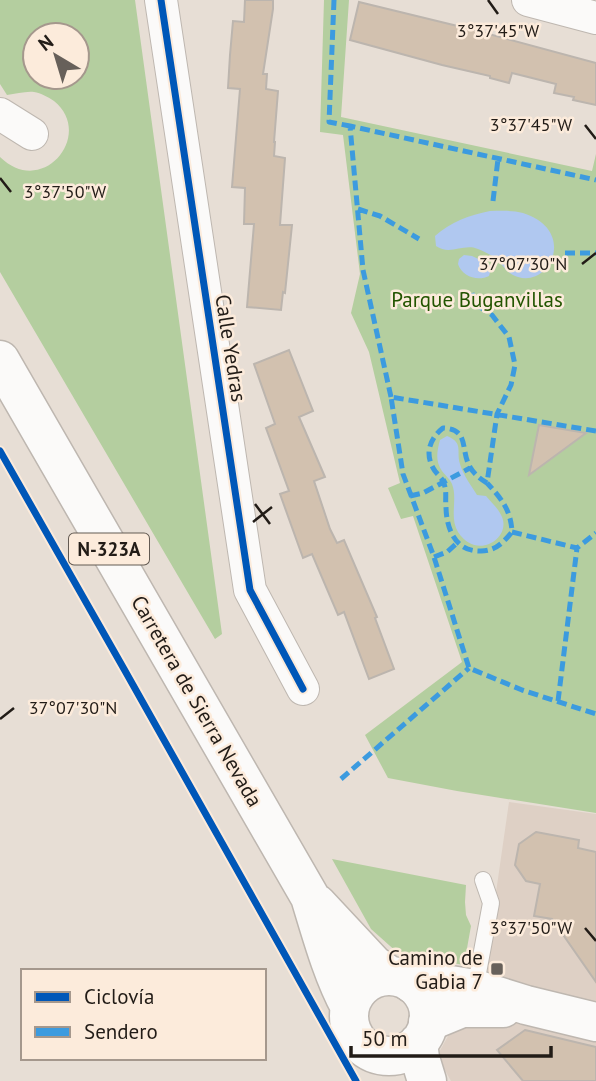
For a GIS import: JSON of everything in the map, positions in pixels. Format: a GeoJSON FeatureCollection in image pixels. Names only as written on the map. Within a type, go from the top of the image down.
{"type":"FeatureCollection","features":[{"type":"Feature","properties":{"kind":"main road","name":"Carretera de Sierra Nevada"},"geometry":{"type":"LineString","coordinates":[[0,360],[310,897],[350,1007]]}},
{"type":"Feature","properties":{"kind":"main road","name":"Carretera de Sierra Nevada"},"geometry":{"type":"LineString","coordinates":[[310,897],[374,965],[401,980]]}},
{"type":"Feature","properties":{"kind":"main road"},"geometry":{"type":"LineString","coordinates":[[350,1007],[363,985],[379,978],[475,989],[596,1022]]}},
{"type":"Feature","properties":{"kind":"main road","name":"N-323A"},"geometry":{"type":"LineString","coordinates":[[401,980],[421,993],[427,1003],[429,1013],[420,1058],[427,1081]]}},
{"type":"Feature","properties":{"kind":"main road"},"geometry":{"type":"LineString","coordinates":[[423,1033],[462,1008],[498,1009],[526,1005]]}},
{"type":"Feature","properties":{"kind":"main road","name":"N-323A"},"geometry":{"type":"LineString","coordinates":[[350,1007],[349,1022],[354,1036],[385,1068]]}},
{"type":"Feature","properties":{"kind":"main road","name":"N-323A"},"geometry":{"type":"LineString","coordinates":[[385,1068],[384,1056],[407,1052],[423,1033]]}},
{"type":"Feature","properties":{"kind":"street","name":"Calle Yedras"},"geometry":{"type":"LineString","coordinates":[[160,0],[250,590],[303,689]]}},
{"type":"Feature","properties":{"kind":"street"},"geometry":{"type":"LineString","coordinates":[[528,0],[596,18]]}},
{"type":"Feature","properties":{"kind":"street"},"geometry":{"type":"LineString","coordinates":[[0,114],[32,134]]}},
{"type":"Feature","properties":{"kind":"lane"},"geometry":{"type":"LineString","coordinates":[[475,989],[491,903],[483,880]]}},
{"type":"Feature","properties":{"kind":"shaded area"},"geometry":{"type":"Polygon","coordinates":[[[509,802],[596,814],[596,1081],[451,1081],[437,1056],[485,969],[509,802]]]}},
{"type":"Feature","properties":{"kind":"green space"},"geometry":{"type":"Polygon","coordinates":[[[0,0],[135,0],[222,634],[215,639],[0,272],[0,157],[16,168],[32,171],[47,166],[58,157],[66,144],[69,130],[65,115],[54,101],[44,95],[24,92],[7,95],[0,84],[0,0]]]}},
{"type":"Feature","properties":{"kind":"green space","name":"Parque Buganvillas"},"geometry":{"type":"Polygon","coordinates":[[[324,0],[349,0],[341,117],[592,171],[596,154],[596,813],[388,778],[365,735],[462,662],[413,516],[401,519],[388,488],[400,483],[369,352],[351,313],[360,274],[343,135],[320,132],[324,0]]]}},
{"type":"Feature","properties":{"kind":"green space"},"geometry":{"type":"Polygon","coordinates":[[[332,859],[466,885],[466,915],[471,926],[464,965],[399,954],[371,929],[332,859]]]}},
{"type":"Feature","properties":{"kind":"water"},"geometry":{"type":"Polygon","coordinates":[[[490,211],[523,213],[540,221],[550,232],[554,243],[553,255],[540,274],[530,278],[518,277],[478,249],[467,247],[446,250],[436,246],[435,236],[447,227],[490,211]]]}},
{"type":"Feature","properties":{"kind":"water"},"geometry":{"type":"Polygon","coordinates":[[[464,255],[489,264],[489,276],[475,278],[466,275],[458,264],[464,255]]]}},
{"type":"Feature","properties":{"kind":"water"},"geometry":{"type":"Polygon","coordinates":[[[447,436],[458,445],[461,468],[477,495],[486,496],[502,517],[502,532],[497,539],[483,546],[466,541],[455,526],[454,490],[440,467],[437,452],[440,440],[447,436]]]}},
{"type":"Feature","properties":{"kind":"building"},"geometry":{"type":"Polygon","coordinates":[[[245,0],[273,0],[263,74],[267,74],[266,89],[278,91],[274,156],[285,158],[280,225],[292,225],[281,310],[247,307],[254,224],[244,224],[245,188],[232,187],[240,89],[228,88],[230,55],[233,21],[244,22],[245,0]]]}},
{"type":"Feature","properties":{"kind":"building"},"geometry":{"type":"Polygon","coordinates":[[[359,2],[596,63],[596,105],[554,93],[556,84],[512,73],[509,83],[350,40],[359,2]]]}},
{"type":"Feature","properties":{"kind":"building"},"geometry":{"type":"Polygon","coordinates":[[[289,350],[313,411],[299,417],[325,477],[314,481],[330,529],[337,543],[344,540],[377,617],[375,618],[394,669],[369,679],[344,612],[338,615],[312,554],[303,558],[280,494],[289,491],[266,428],[275,424],[254,364],[289,350]]]}},
{"type":"Feature","properties":{"kind":"building"},"geometry":{"type":"Polygon","coordinates":[[[539,425],[586,433],[529,475],[539,425]]]}},
{"type":"Feature","properties":{"kind":"building"},"geometry":{"type":"Polygon","coordinates":[[[536,832],[579,840],[578,848],[596,852],[596,982],[552,919],[534,916],[540,884],[526,881],[515,865],[519,844],[536,832]]]}},
{"type":"Feature","properties":{"kind":"building"},"geometry":{"type":"Polygon","coordinates":[[[525,1030],[596,1047],[596,1081],[523,1081],[497,1050],[525,1030]]]}},
{"type":"Feature","properties":{"kind":"marked path"},"geometry":{"type":"LineString","coordinates":[[334,0],[329,122],[350,126]]}},
{"type":"Feature","properties":{"kind":"marked path"},"geometry":{"type":"LineString","coordinates":[[391,397],[363,270],[350,126],[596,180]]}},
{"type":"Feature","properties":{"kind":"marked path"},"geometry":{"type":"LineString","coordinates":[[493,201],[498,159]]}},
{"type":"Feature","properties":{"kind":"marked path"},"geometry":{"type":"LineString","coordinates":[[358,209],[380,216],[419,239]]}},
{"type":"Feature","properties":{"kind":"marked path"},"geometry":{"type":"LineString","coordinates":[[565,253],[596,253]]}},
{"type":"Feature","properties":{"kind":"marked path"},"geometry":{"type":"LineString","coordinates":[[472,293],[474,303],[492,315],[509,337],[515,365],[511,385],[497,414],[487,483],[470,467],[461,436],[457,432],[443,428],[431,442],[430,459],[445,487],[446,514],[450,530],[458,543],[472,550],[486,551],[495,548],[512,532],[510,517],[504,505],[487,483]]}},
{"type":"Feature","properties":{"kind":"marked path"},"geometry":{"type":"LineString","coordinates":[[596,431],[391,397],[403,474],[434,557],[469,668],[522,690],[596,714]]}},
{"type":"Feature","properties":{"kind":"marked path"},"geometry":{"type":"LineString","coordinates":[[410,496],[423,493],[470,468]]}},
{"type":"Feature","properties":{"kind":"marked path"},"geometry":{"type":"LineString","coordinates":[[512,532],[577,548],[596,533]]}},
{"type":"Feature","properties":{"kind":"marked path"},"geometry":{"type":"LineString","coordinates":[[434,557],[447,552],[457,543]]}},
{"type":"Feature","properties":{"kind":"marked path"},"geometry":{"type":"LineString","coordinates":[[558,701],[577,548]]}},
{"type":"Feature","properties":{"kind":"marked path"},"geometry":{"type":"LineString","coordinates":[[341,779],[469,668]]}},
{"type":"Feature","properties":{"kind":"cycle path"},"geometry":{"type":"LineString","coordinates":[[161,0],[250,590],[303,689]]}},
{"type":"Feature","properties":{"kind":"cycle path"},"geometry":{"type":"LineString","coordinates":[[0,451],[356,1081]]}},
{"type":"Feature","properties":{"kind":"place","name":"Camino de Gabia 7"},"geometry":{"type":"Point","coordinates":[497,969]}}]}
